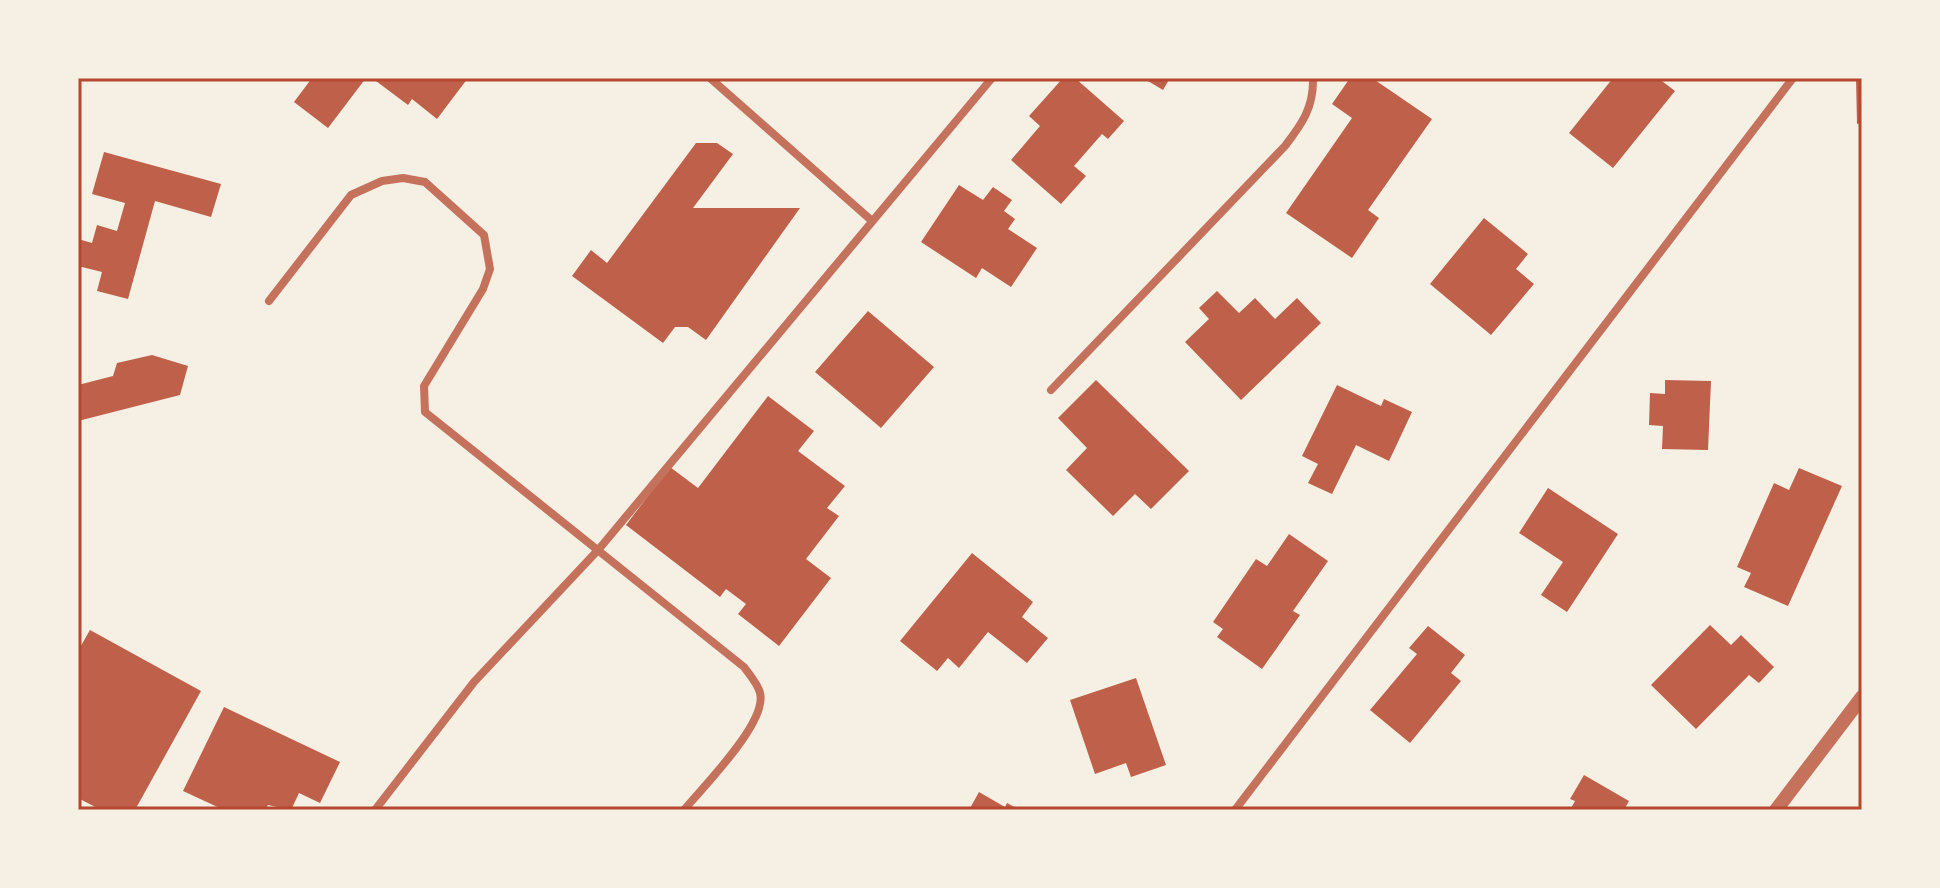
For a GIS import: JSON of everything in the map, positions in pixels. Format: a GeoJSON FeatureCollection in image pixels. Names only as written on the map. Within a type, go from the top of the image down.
{"type":"FeatureCollection","features":[{"type":"Feature","properties":{"kind":"street"},"geometry":{"type":"LineString","coordinates":[[710,78],[871,220]]}},
{"type":"Feature","properties":{"kind":"street"},"geometry":{"type":"LineString","coordinates":[[375,810],[474,682],[599,549],[992,78]]}},
{"type":"Feature","properties":{"kind":"street"},"geometry":{"type":"LineString","coordinates":[[1051,390],[1285,146],[1306,118],[1314,95],[1313,78]]}},
{"type":"Feature","properties":{"kind":"street"},"geometry":{"type":"LineString","coordinates":[[1235,810],[1793,78]]}},
{"type":"Feature","properties":{"kind":"street"},"geometry":{"type":"LineString","coordinates":[[269,301],[351,195],[382,181],[403,178],[425,182],[484,235],[490,269],[483,289],[424,386],[425,412],[744,667],[761,694],[751,728],[684,810]]}},
{"type":"Feature","properties":{"kind":"street"},"geometry":{"type":"LineString","coordinates":[[1776,810],[1862,697]]}},
{"type":"Feature","properties":{"kind":"building"},"geometry":{"type":"Polygon","coordinates":[[[312,78],[366,78],[328,128],[294,102],[312,78]]]}},
{"type":"Feature","properties":{"kind":"building"},"geometry":{"type":"Polygon","coordinates":[[[372,78],[468,78],[437,119],[412,99],[408,105],[372,78]]]}},
{"type":"Feature","properties":{"kind":"building"},"geometry":{"type":"Polygon","coordinates":[[[1063,78],[1075,78],[1124,121],[1108,139],[1102,134],[1074,166],[1086,176],[1061,204],[1011,160],[1040,126],[1029,116],[1063,78]]]}},
{"type":"Feature","properties":{"kind":"building"},"geometry":{"type":"Polygon","coordinates":[[[1143,78],[1170,78],[1163,90],[1143,78]]]}},
{"type":"Feature","properties":{"kind":"building"},"geometry":{"type":"Polygon","coordinates":[[[1350,78],[1372,78],[1432,119],[1368,210],[1379,218],[1352,258],[1286,213],[1352,118],[1332,104],[1350,78]]]}},
{"type":"Feature","properties":{"kind":"building"},"geometry":{"type":"Polygon","coordinates":[[[1613,78],[1658,78],[1675,91],[1613,168],[1569,133],[1613,78]]]}},
{"type":"Feature","properties":{"kind":"building"},"geometry":{"type":"Polygon","coordinates":[[[1856,78],[1862,78],[1862,123],[1857,124],[1856,78]]]}},
{"type":"Feature","properties":{"kind":"building"},"geometry":{"type":"Polygon","coordinates":[[[696,143],[717,143],[733,154],[693,208],[800,208],[706,340],[688,327],[675,327],[663,343],[572,276],[591,250],[607,263],[696,143]]]}},
{"type":"Feature","properties":{"kind":"building"},"geometry":{"type":"Polygon","coordinates":[[[104,152],[221,184],[211,217],[155,201],[128,299],[97,291],[102,272],[78,266],[78,239],[92,243],[97,225],[117,231],[125,203],[92,194],[104,152]]]}},
{"type":"Feature","properties":{"kind":"building"},"geometry":{"type":"Polygon","coordinates":[[[959,185],[983,200],[993,187],[1012,200],[1004,211],[1015,219],[1008,229],[1037,248],[1011,287],[982,268],[976,278],[921,242],[959,185]]]}},
{"type":"Feature","properties":{"kind":"building"},"geometry":{"type":"Polygon","coordinates":[[[1484,218],[1528,254],[1516,269],[1534,284],[1491,335],[1430,284],[1484,218]]]}},
{"type":"Feature","properties":{"kind":"building"},"geometry":{"type":"Polygon","coordinates":[[[1217,291],[1239,313],[1255,298],[1275,319],[1297,298],[1321,323],[1241,400],[1185,342],[1209,319],[1199,308],[1217,291]]]}},
{"type":"Feature","properties":{"kind":"building"},"geometry":{"type":"Polygon","coordinates":[[[868,311],[934,367],[881,428],[815,372],[868,311]]]}},
{"type":"Feature","properties":{"kind":"building"},"geometry":{"type":"Polygon","coordinates":[[[152,355],[188,366],[180,395],[78,421],[78,385],[113,376],[117,363],[152,355]]]}},
{"type":"Feature","properties":{"kind":"building"},"geometry":{"type":"Polygon","coordinates":[[[1096,380],[1189,471],[1151,509],[1135,494],[1113,516],[1066,470],[1087,448],[1058,418],[1096,380]]]}},
{"type":"Feature","properties":{"kind":"building"},"geometry":{"type":"Polygon","coordinates":[[[1665,380],[1711,381],[1708,450],[1662,449],[1663,426],[1649,425],[1650,393],[1665,394],[1665,380]]]}},
{"type":"Feature","properties":{"kind":"building"},"geometry":{"type":"Polygon","coordinates":[[[1337,385],[1381,406],[1384,399],[1412,412],[1389,461],[1356,445],[1332,494],[1308,483],[1318,464],[1302,456],[1337,385]]]}},
{"type":"Feature","properties":{"kind":"building"},"geometry":{"type":"Polygon","coordinates":[[[768,396],[814,431],[798,451],[845,486],[827,508],[839,516],[806,559],[831,578],[779,646],[738,614],[746,604],[726,589],[720,597],[626,525],[670,467],[698,488],[768,396]]]}},
{"type":"Feature","properties":{"kind":"building"},"geometry":{"type":"Polygon","coordinates":[[[1799,468],[1842,486],[1788,606],[1744,587],[1751,573],[1737,567],[1774,483],[1789,490],[1799,468]]]}},
{"type":"Feature","properties":{"kind":"building"},"geometry":{"type":"Polygon","coordinates":[[[1548,488],[1618,534],[1567,612],[1541,595],[1563,562],[1519,533],[1548,488]]]}},
{"type":"Feature","properties":{"kind":"building"},"geometry":{"type":"Polygon","coordinates":[[[1289,534],[1328,561],[1293,611],[1300,615],[1262,669],[1217,637],[1223,629],[1213,622],[1256,559],[1267,566],[1289,534]]]}},
{"type":"Feature","properties":{"kind":"building"},"geometry":{"type":"Polygon","coordinates":[[[972,553],[1033,602],[1022,617],[1048,638],[1027,663],[988,632],[959,668],[948,658],[937,671],[900,641],[972,553]]]}},
{"type":"Feature","properties":{"kind":"building"},"geometry":{"type":"Polygon","coordinates":[[[1710,625],[1731,645],[1741,635],[1774,667],[1759,683],[1749,675],[1696,729],[1651,685],[1710,625]]]}},
{"type":"Feature","properties":{"kind":"building"},"geometry":{"type":"Polygon","coordinates":[[[1428,626],[1465,655],[1451,673],[1461,681],[1410,743],[1370,710],[1417,654],[1409,648],[1428,626]]]}},
{"type":"Feature","properties":{"kind":"building"},"geometry":{"type":"Polygon","coordinates":[[[90,630],[201,691],[135,810],[101,810],[78,798],[78,651],[90,630]]]}},
{"type":"Feature","properties":{"kind":"building"},"geometry":{"type":"Polygon","coordinates":[[[1136,678],[1166,765],[1131,777],[1126,763],[1095,774],[1070,700],[1136,678]]]}},
{"type":"Feature","properties":{"kind":"building"},"geometry":{"type":"Polygon","coordinates":[[[224,707],[340,762],[320,803],[299,793],[291,810],[268,805],[265,810],[224,810],[183,791],[224,707]]]}},
{"type":"Feature","properties":{"kind":"building"},"geometry":{"type":"Polygon","coordinates":[[[1584,775],[1629,801],[1624,810],[1570,810],[1575,801],[1570,799],[1584,775]]]}},
{"type":"Feature","properties":{"kind":"building"},"geometry":{"type":"Polygon","coordinates":[[[979,792],[1005,807],[1007,803],[1020,810],[969,810],[979,792]]]}}]}
